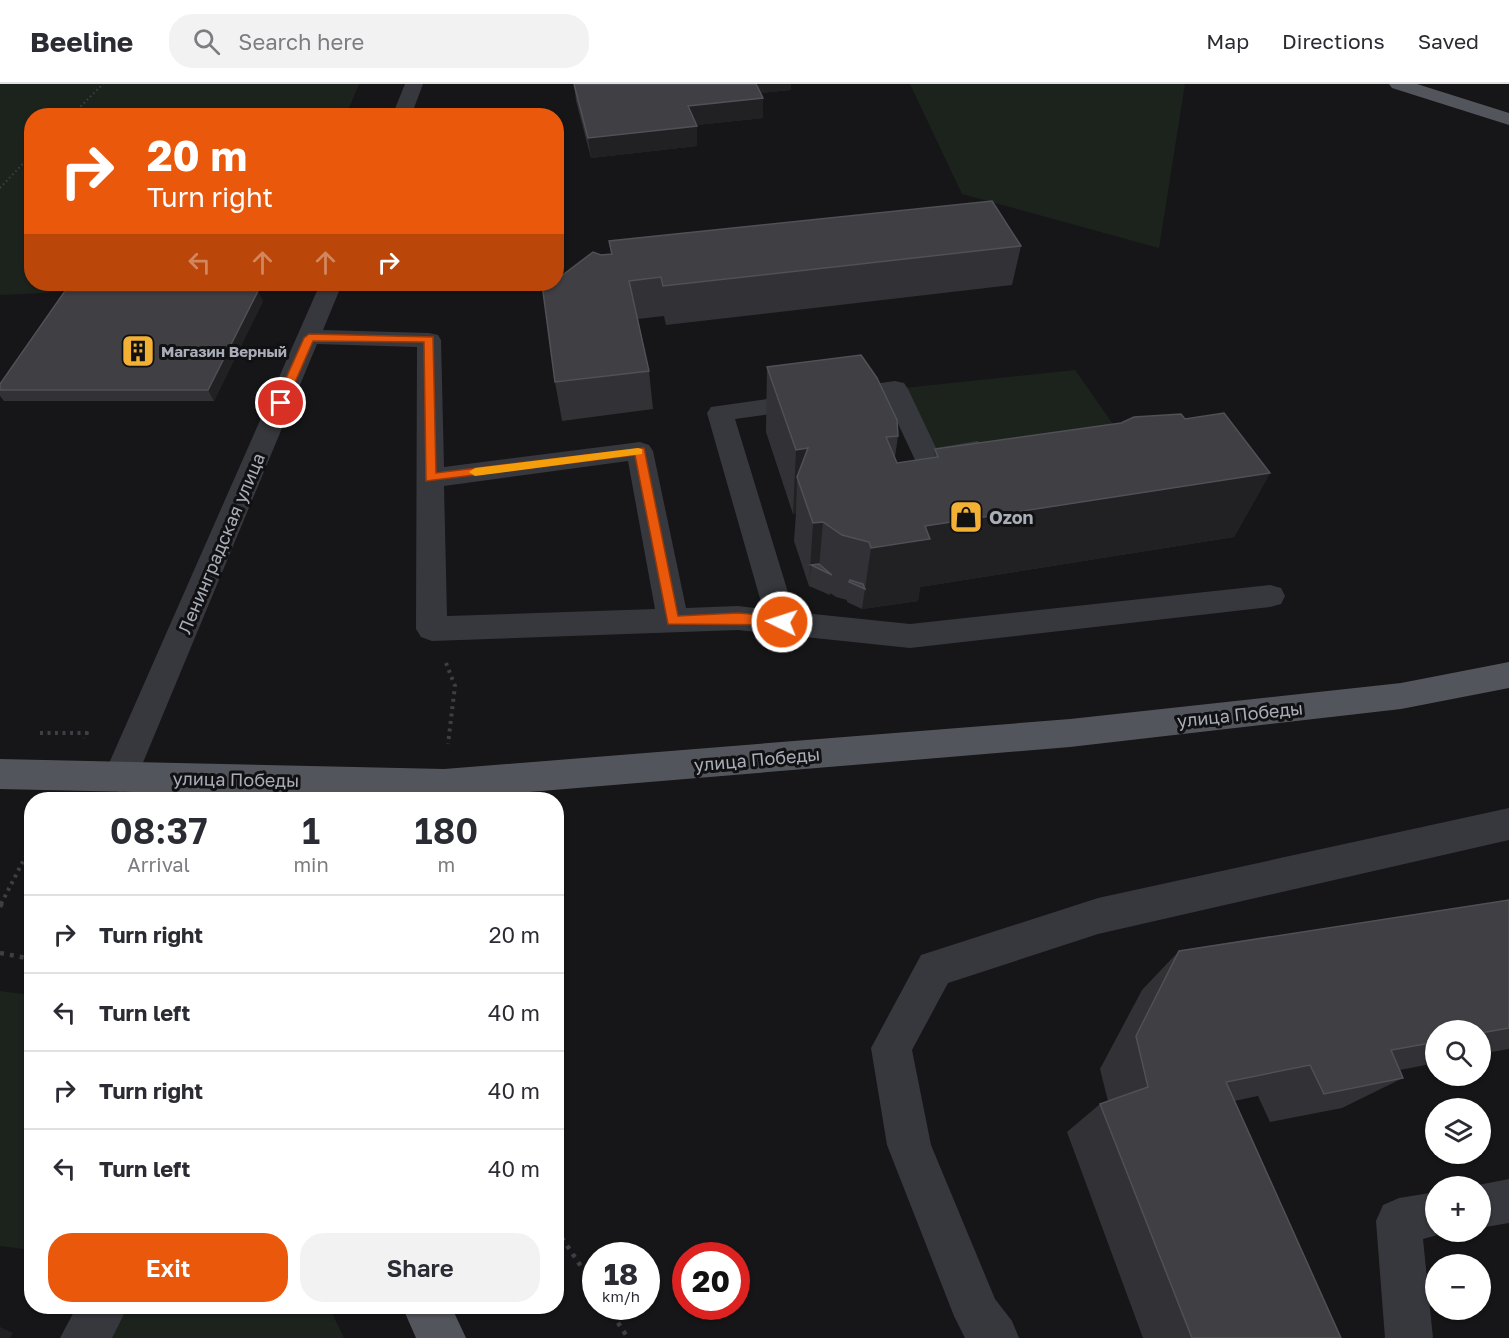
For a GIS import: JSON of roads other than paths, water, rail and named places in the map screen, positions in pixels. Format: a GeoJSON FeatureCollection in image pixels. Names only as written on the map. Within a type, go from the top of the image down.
{"type":"FeatureCollection","features":[{"type":"Feature","properties":{"kind":"main road"},"geometry":{"type":"LineString","coordinates":[[1398,84],[1509,119]]}},
{"type":"Feature","properties":{"kind":"main road","name":"улица Победы"},"geometry":{"type":"LineString","coordinates":[[0,774],[127,788],[444,784],[1070,733],[1401,696],[1509,675]]}},
{"type":"Feature","properties":{"kind":"main road"},"geometry":{"type":"LineString","coordinates":[[429,1314],[442,1338]]}},
{"type":"Feature","properties":{"kind":"street"},"geometry":{"type":"LineString","coordinates":[[404,108],[414,84]]}},
{"type":"Feature","properties":{"kind":"street","name":"Ленинградская улица"},"geometry":{"type":"LineString","coordinates":[[127,788],[328,291]]}},
{"type":"Feature","properties":{"kind":"street"},"geometry":{"type":"LineString","coordinates":[[309,338],[429,339],[432,629],[738,618],[910,636],[1270,596]]}},
{"type":"Feature","properties":{"kind":"street"},"geometry":{"type":"LineString","coordinates":[[782,622],[720,413],[895,389],[927,458],[1002,447]]}},
{"type":"Feature","properties":{"kind":"street"},"geometry":{"type":"LineString","coordinates":[[430,478],[640,451],[673,621]]}},
{"type":"Feature","properties":{"kind":"street"},"geometry":{"type":"LineString","coordinates":[[995,1338],[978,1316],[909,1145],[891,1048],[935,968],[1098,916],[1509,824]]}},
{"type":"Feature","properties":{"kind":"street"},"geometry":{"type":"LineString","coordinates":[[1491,1204],[1509,1201]]}},
{"type":"Feature","properties":{"kind":"street"},"geometry":{"type":"LineString","coordinates":[[1409,1338],[1399,1221],[1425,1216]]}},
{"type":"Feature","properties":{"kind":"street"},"geometry":{"type":"LineString","coordinates":[[84,1338],[100,1314]]}},
{"type":"Feature","properties":{"kind":"place","name":"Магазин Верный"},"geometry":{"type":"Point","coordinates":[138,351]}},
{"type":"Feature","properties":{"kind":"place","name":"Ozon"},"geometry":{"type":"Point","coordinates":[966,517]}}]}
